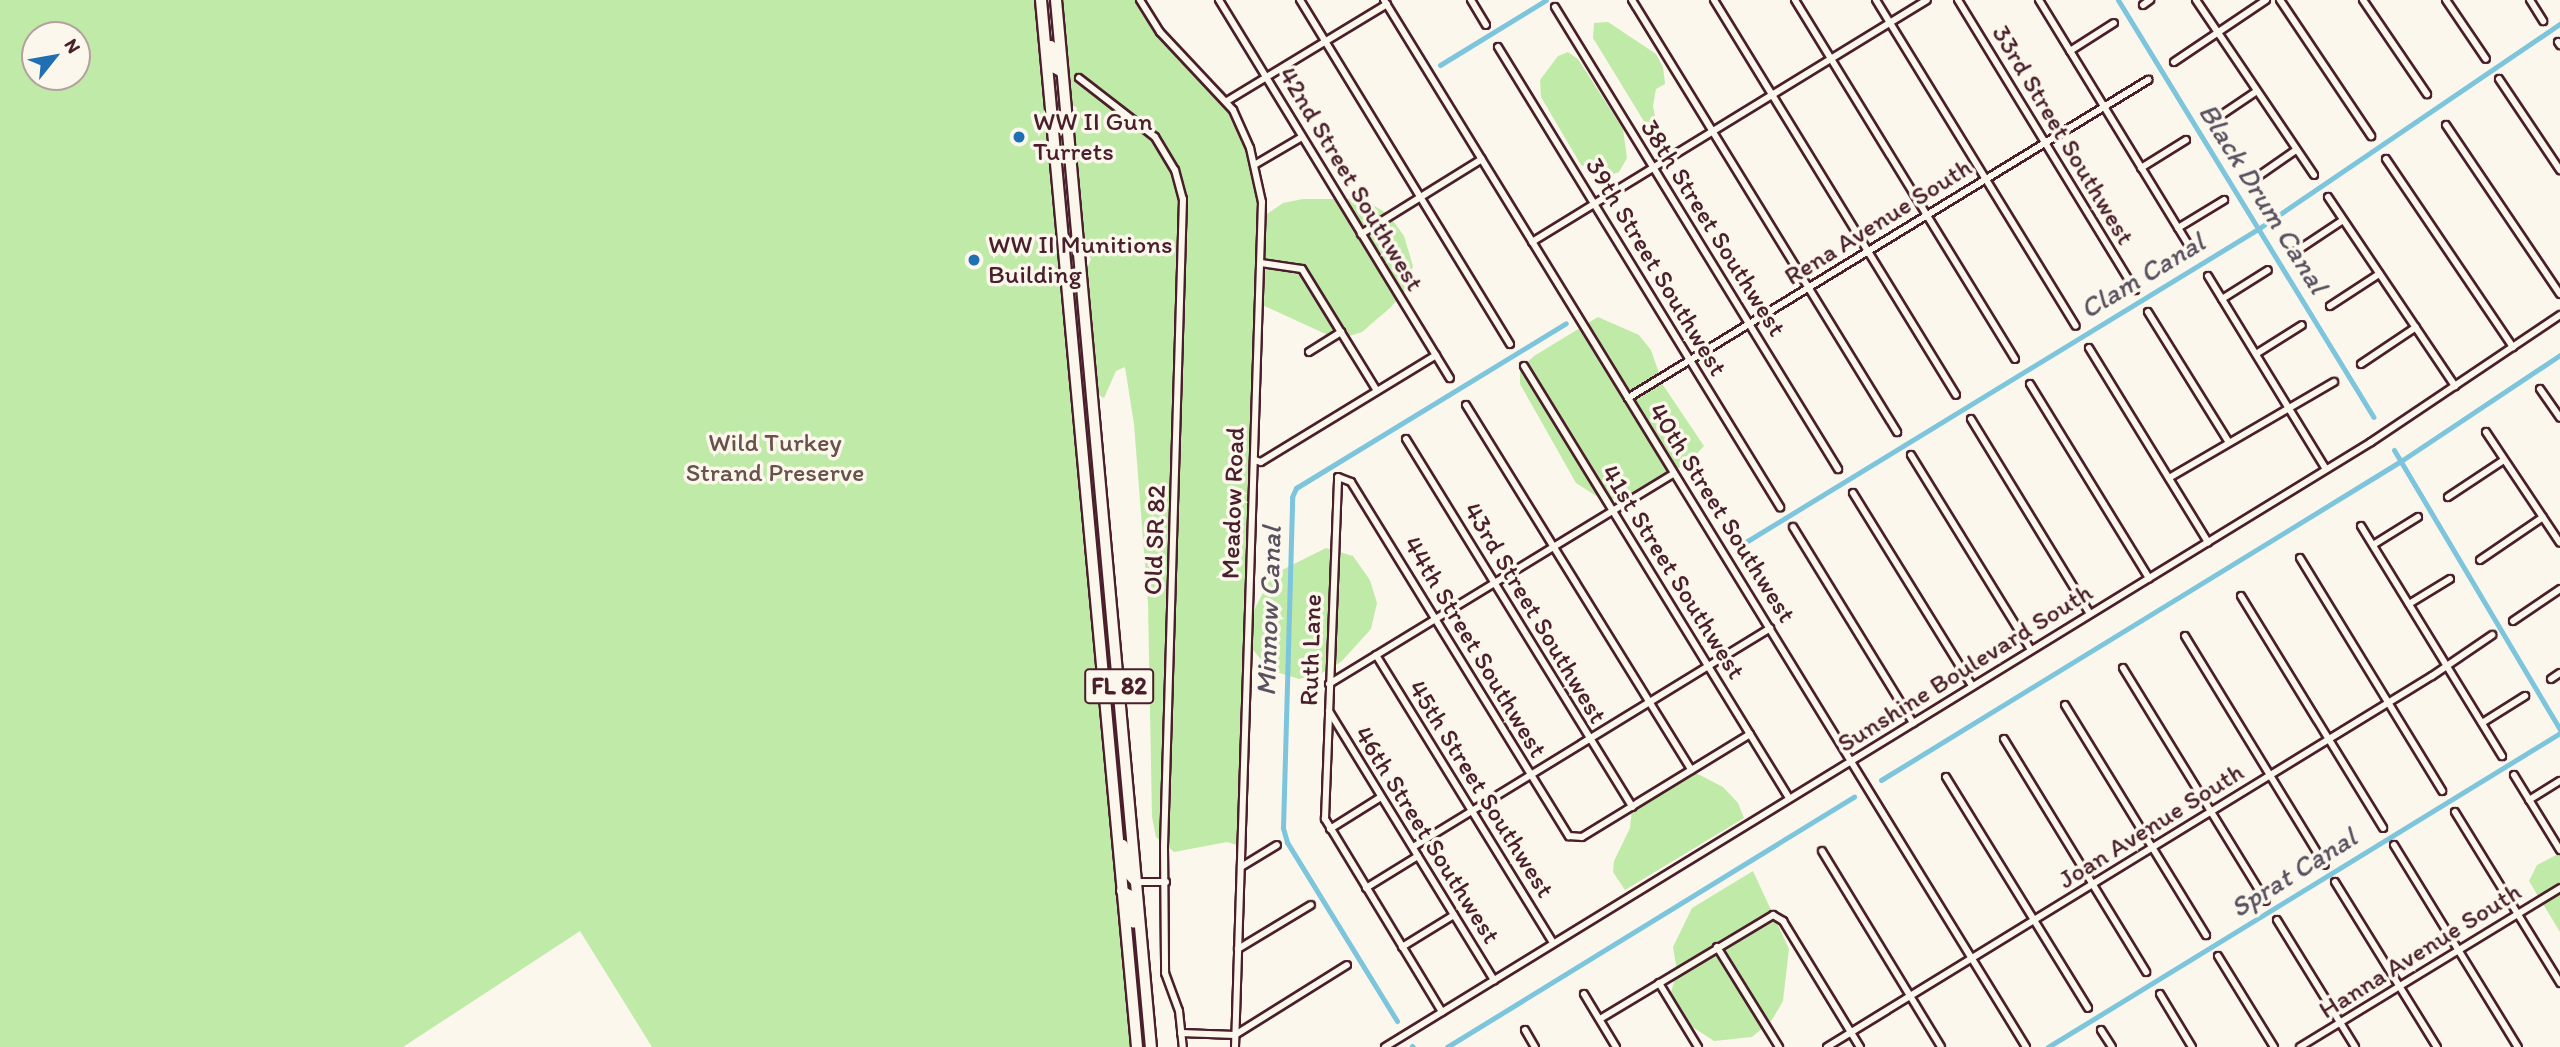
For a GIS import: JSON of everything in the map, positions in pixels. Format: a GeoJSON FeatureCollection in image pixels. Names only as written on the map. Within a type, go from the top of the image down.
{"type":"FeatureCollection","features":[{"type":"Feature","properties":{"kind":"highway","name":"FL 82"},"geometry":{"type":"LineString","coordinates":[[1041,0],[1136,1047]]}},
{"type":"Feature","properties":{"kind":"highway"},"geometry":{"type":"LineString","coordinates":[[1047,0],[1054,63],[1062,72]]}},
{"type":"Feature","properties":{"kind":"highway","name":"FL 82"},"geometry":{"type":"LineString","coordinates":[[1056,0],[1151,1047]]}},
{"type":"Feature","properties":{"kind":"highway"},"geometry":{"type":"LineString","coordinates":[[1049,86],[1058,96],[1065,160],[1073,183]]}},
{"type":"Feature","properties":{"kind":"highway"},"geometry":{"type":"LineString","coordinates":[[1112,765],[1118,776],[1128,873],[1137,882]]}},
{"type":"Feature","properties":{"kind":"highway"},"geometry":{"type":"LineString","coordinates":[[1122,891],[1132,905],[1139,975],[1146,989]]}},
{"type":"Feature","properties":{"kind":"street","name":"Meadow Road"},"geometry":{"type":"LineString","coordinates":[[1140,0],[1160,32],[1227,101],[1256,164],[1262,202],[1235,1047]]}},
{"type":"Feature","properties":{"kind":"street","name":"42nd Street Southwest"},"geometry":{"type":"LineString","coordinates":[[1219,0],[1450,378]]}},
{"type":"Feature","properties":{"kind":"street"},"geometry":{"type":"LineString","coordinates":[[1300,0],[1510,344]]}},
{"type":"Feature","properties":{"kind":"street"},"geometry":{"type":"LineString","coordinates":[[1471,0],[1486,25]]}},
{"type":"Feature","properties":{"kind":"street"},"geometry":{"type":"LineString","coordinates":[[1632,0],[1897,432]]}},
{"type":"Feature","properties":{"kind":"street"},"geometry":{"type":"LineString","coordinates":[[1714,0],[1956,395]]}},
{"type":"Feature","properties":{"kind":"street"},"geometry":{"type":"LineString","coordinates":[[1795,0],[2015,359]]}},
{"type":"Feature","properties":{"kind":"street"},"geometry":{"type":"LineString","coordinates":[[1876,0],[2077,326]]}},
{"type":"Feature","properties":{"kind":"street"},"geometry":{"type":"LineString","coordinates":[[1532,242],[1927,0]]}},
{"type":"Feature","properties":{"kind":"street","name":"33rd Street Southwest"},"geometry":{"type":"LineString","coordinates":[[1958,0],[2135,289]]}},
{"type":"Feature","properties":{"kind":"street"},"geometry":{"type":"LineString","coordinates":[[2039,0],[2193,252]]}},
{"type":"Feature","properties":{"kind":"street"},"geometry":{"type":"LineString","coordinates":[[2143,5],[2150,0]]}},
{"type":"Feature","properties":{"kind":"street"},"geometry":{"type":"LineString","coordinates":[[2196,0],[2314,176]]}},
{"type":"Feature","properties":{"kind":"street"},"geometry":{"type":"LineString","coordinates":[[2174,62],[2266,0]]}},
{"type":"Feature","properties":{"kind":"street"},"geometry":{"type":"LineString","coordinates":[[2280,0],[2371,136]]}},
{"type":"Feature","properties":{"kind":"street"},"geometry":{"type":"LineString","coordinates":[[2363,0],[2427,94]]}},
{"type":"Feature","properties":{"kind":"street"},"geometry":{"type":"LineString","coordinates":[[2446,0],[2486,59]]}},
{"type":"Feature","properties":{"kind":"street"},"geometry":{"type":"LineString","coordinates":[[2530,0],[2543,21]]}},
{"type":"Feature","properties":{"kind":"street"},"geometry":{"type":"LineString","coordinates":[[1227,101],[1385,2]]}},
{"type":"Feature","properties":{"kind":"street","name":"40th Street Southwest"},"geometry":{"type":"LineString","coordinates":[[1385,2],[2026,1047]]}},
{"type":"Feature","properties":{"kind":"street","name":"38th Street Southwest"},"geometry":{"type":"LineString","coordinates":[[1555,7],[1838,469]]}},
{"type":"Feature","properties":{"kind":"street"},"geometry":{"type":"LineString","coordinates":[[2070,51],[2114,23]]}},
{"type":"Feature","properties":{"kind":"street","name":"39th Street Southwest"},"geometry":{"type":"LineString","coordinates":[[1498,47],[1780,507]]}},
{"type":"Feature","properties":{"kind":"street","name":"Old SR 82"},"geometry":{"type":"LineString","coordinates":[[1079,78],[1155,136],[1175,170],[1184,199],[1165,973],[1179,1011],[1183,1047]]}},
{"type":"Feature","properties":{"kind":"street"},"geometry":{"type":"LineString","coordinates":[[2499,79],[2560,170]]}},
{"type":"Feature","properties":{"kind":"street","name":"Rena Avenue South"},"geometry":{"type":"LineString","coordinates":[[1628,398],[2148,80]]}},
{"type":"Feature","properties":{"kind":"street"},"geometry":{"type":"LineString","coordinates":[[2211,122],[2257,91]]}},
{"type":"Feature","properties":{"kind":"street"},"geometry":{"type":"LineString","coordinates":[[2446,125],[2560,294]]}},
{"type":"Feature","properties":{"kind":"street"},"geometry":{"type":"LineString","coordinates":[[1256,164],[1302,136]]}},
{"type":"Feature","properties":{"kind":"street"},"geometry":{"type":"LineString","coordinates":[[2141,167],[2186,140]]}},
{"type":"Feature","properties":{"kind":"street"},"geometry":{"type":"LineString","coordinates":[[2250,182],[2297,150]]}},
{"type":"Feature","properties":{"kind":"street"},"geometry":{"type":"LineString","coordinates":[[1361,233],[1482,159]]}},
{"type":"Feature","properties":{"kind":"street"},"geometry":{"type":"LineString","coordinates":[[2386,159],[2513,347]]}},
{"type":"Feature","properties":{"kind":"street"},"geometry":{"type":"LineString","coordinates":[[2328,197],[2455,386]]}},
{"type":"Feature","properties":{"kind":"street"},"geometry":{"type":"LineString","coordinates":[[2178,228],[2224,200]]}},
{"type":"Feature","properties":{"kind":"street"},"geometry":{"type":"LineString","coordinates":[[2292,254],[2343,220]]}},
{"type":"Feature","properties":{"kind":"street"},"geometry":{"type":"LineString","coordinates":[[1261,263],[1302,269],[1377,391]]}},
{"type":"Feature","properties":{"kind":"street"},"geometry":{"type":"LineString","coordinates":[[2222,299],[2268,270]]}},
{"type":"Feature","properties":{"kind":"street"},"geometry":{"type":"LineString","coordinates":[[2330,306],[2379,274]]}},
{"type":"Feature","properties":{"kind":"street"},"geometry":{"type":"LineString","coordinates":[[2208,276],[2326,469]]}},
{"type":"Feature","properties":{"kind":"street"},"geometry":{"type":"LineString","coordinates":[[2148,312],[2228,441]]}},
{"type":"Feature","properties":{"kind":"street","name":"Sunshine Boulevard South"},"geometry":{"type":"LineString","coordinates":[[1385,1047],[2326,469],[2560,315]]}},
{"type":"Feature","properties":{"kind":"street"},"geometry":{"type":"LineString","coordinates":[[2256,354],[2302,326]]}},
{"type":"Feature","properties":{"kind":"street"},"geometry":{"type":"LineString","coordinates":[[2361,364],[2416,327]]}},
{"type":"Feature","properties":{"kind":"street"},"geometry":{"type":"LineString","coordinates":[[1309,352],[1341,332]]}},
{"type":"Feature","properties":{"kind":"street"},"geometry":{"type":"LineString","coordinates":[[2089,348],[2208,542]]}},
{"type":"Feature","properties":{"kind":"street"},"geometry":{"type":"LineString","coordinates":[[1254,460],[1261,462],[1436,355]]}},
{"type":"Feature","properties":{"kind":"street","name":"41st Street Southwest"},"geometry":{"type":"LineString","coordinates":[[1524,366],[1789,799]]}},
{"type":"Feature","properties":{"kind":"street"},"geometry":{"type":"LineString","coordinates":[[2169,478],[2228,441],[2334,382]]}},
{"type":"Feature","properties":{"kind":"street"},"geometry":{"type":"LineString","coordinates":[[2030,384],[2149,578]]}},
{"type":"Feature","properties":{"kind":"street"},"geometry":{"type":"LineString","coordinates":[[2540,389],[2560,418]]}},
{"type":"Feature","properties":{"kind":"street"},"geometry":{"type":"LineString","coordinates":[[1466,405],[1691,771]]}},
{"type":"Feature","properties":{"kind":"street"},"geometry":{"type":"LineString","coordinates":[[1971,419],[2090,614]]}},
{"type":"Feature","properties":{"kind":"street"},"geometry":{"type":"LineString","coordinates":[[2486,432],[2560,543]]}},
{"type":"Feature","properties":{"kind":"street","name":"43rd Street Southwest"},"geometry":{"type":"LineString","coordinates":[[1406,439],[1632,807]]}},
{"type":"Feature","properties":{"kind":"street"},"geometry":{"type":"LineString","coordinates":[[1911,455],[2031,650]]}},
{"type":"Feature","properties":{"kind":"street"},"geometry":{"type":"LineString","coordinates":[[2448,497],[2504,460]]}},
{"type":"Feature","properties":{"kind":"street"},"geometry":{"type":"LineString","coordinates":[[1329,684],[1674,472]]}},
{"type":"Feature","properties":{"kind":"street","name":"44th Street Southwest"},"geometry":{"type":"LineString","coordinates":[[1343,475],[1573,838],[1632,807]]}},
{"type":"Feature","properties":{"kind":"street","name":"Ruth Lane"},"geometry":{"type":"LineString","coordinates":[[1330,829],[1325,819],[1336,482],[1343,475]]}},
{"type":"Feature","properties":{"kind":"street"},"geometry":{"type":"LineString","coordinates":[[1853,493],[1972,687]]}},
{"type":"Feature","properties":{"kind":"street"},"geometry":{"type":"LineString","coordinates":[[2373,545],[2418,517]]}},
{"type":"Feature","properties":{"kind":"street"},"geometry":{"type":"LineString","coordinates":[[2480,560],[2543,517]]}},
{"type":"Feature","properties":{"kind":"street"},"geometry":{"type":"LineString","coordinates":[[2361,526],[2502,756]]}},
{"type":"Feature","properties":{"kind":"street"},"geometry":{"type":"LineString","coordinates":[[1793,527],[1913,723]]}},
{"type":"Feature","properties":{"kind":"street"},"geometry":{"type":"LineString","coordinates":[[2300,558],[2442,791]]}},
{"type":"Feature","properties":{"kind":"street"},"geometry":{"type":"LineString","coordinates":[[2409,604],[2450,579]]}},
{"type":"Feature","properties":{"kind":"street"},"geometry":{"type":"LineString","coordinates":[[2514,621],[2560,589]]}},
{"type":"Feature","properties":{"kind":"street"},"geometry":{"type":"LineString","coordinates":[[2241,596],[2384,828]]}},
{"type":"Feature","properties":{"kind":"street"},"geometry":{"type":"LineString","coordinates":[[1413,848],[1770,628]]}},
{"type":"Feature","properties":{"kind":"street","name":"Joan Avenue South"},"geometry":{"type":"LineString","coordinates":[[1828,1047],[2389,703],[2445,663],[2491,635]]}},
{"type":"Feature","properties":{"kind":"street"},"geometry":{"type":"LineString","coordinates":[[2185,636],[2325,865]]}},
{"type":"Feature","properties":{"kind":"street","name":"45th Street Southwest"},"geometry":{"type":"LineString","coordinates":[[1376,656],[1553,943]]}},
{"type":"Feature","properties":{"kind":"street"},"geometry":{"type":"LineString","coordinates":[[2123,668],[2266,901]]}},
{"type":"Feature","properties":{"kind":"street"},"geometry":{"type":"LineString","coordinates":[[2551,679],[2560,673]]}},
{"type":"Feature","properties":{"kind":"street"},"geometry":{"type":"LineString","coordinates":[[2482,723],[2525,696]]}},
{"type":"Feature","properties":{"kind":"street"},"geometry":{"type":"LineString","coordinates":[[2064,705],[2206,935]]}},
{"type":"Feature","properties":{"kind":"street","name":"46th Street Southwest"},"geometry":{"type":"LineString","coordinates":[[1328,710],[1494,980]]}},
{"type":"Feature","properties":{"kind":"street"},"geometry":{"type":"LineString","coordinates":[[1632,807],[1750,734]]}},
{"type":"Feature","properties":{"kind":"street"},"geometry":{"type":"LineString","coordinates":[[2004,739],[2146,972]]}},
{"type":"Feature","properties":{"kind":"street"},"geometry":{"type":"LineString","coordinates":[[2514,775],[2560,850]]}},
{"type":"Feature","properties":{"kind":"street"},"geometry":{"type":"LineString","coordinates":[[1946,777],[2088,1008]]}},
{"type":"Feature","properties":{"kind":"street"},"geometry":{"type":"LineString","coordinates":[[2529,800],[2560,781]]}},
{"type":"Feature","properties":{"kind":"street"},"geometry":{"type":"LineString","coordinates":[[1381,797],[1330,829],[1441,1012]]}},
{"type":"Feature","properties":{"kind":"street"},"geometry":{"type":"LineString","coordinates":[[2455,812],[2560,983]]}},
{"type":"Feature","properties":{"kind":"street"},"geometry":{"type":"LineString","coordinates":[[1241,867],[1277,845]]}},
{"type":"Feature","properties":{"kind":"street"},"geometry":{"type":"LineString","coordinates":[[2394,845],[2518,1047]]}},
{"type":"Feature","properties":{"kind":"street"},"geometry":{"type":"LineString","coordinates":[[1822,851],[1941,1047]]}},
{"type":"Feature","properties":{"kind":"street"},"geometry":{"type":"LineString","coordinates":[[1366,888],[1418,856]]}},
{"type":"Feature","properties":{"kind":"street"},"geometry":{"type":"LineString","coordinates":[[1137,882],[1166,882]]}},
{"type":"Feature","properties":{"kind":"street"},"geometry":{"type":"LineString","coordinates":[[2335,882],[2437,1047]]}},
{"type":"Feature","properties":{"kind":"street","name":"Hanna Avenue South"},"geometry":{"type":"LineString","coordinates":[[2301,1047],[2560,888]]}},
{"type":"Feature","properties":{"kind":"street"},"geometry":{"type":"LineString","coordinates":[[1238,949],[1311,905]]}},
{"type":"Feature","properties":{"kind":"street"},"geometry":{"type":"LineString","coordinates":[[1402,947],[1454,915]]}},
{"type":"Feature","properties":{"kind":"street"},"geometry":{"type":"LineString","coordinates":[[1600,1019],[1768,916],[1778,916],[1860,1047]]}},
{"type":"Feature","properties":{"kind":"street"},"geometry":{"type":"LineString","coordinates":[[2277,920],[2355,1047]]}},
{"type":"Feature","properties":{"kind":"street"},"geometry":{"type":"LineString","coordinates":[[1717,947],[1779,1047]]}},
{"type":"Feature","properties":{"kind":"street"},"geometry":{"type":"LineString","coordinates":[[2218,956],[2274,1047]]}},
{"type":"Feature","properties":{"kind":"street"},"geometry":{"type":"LineString","coordinates":[[1181,1033],[1235,1035],[1347,965]]}},
{"type":"Feature","properties":{"kind":"street"},"geometry":{"type":"LineString","coordinates":[[1658,983],[1698,1047]]}},
{"type":"Feature","properties":{"kind":"street"},"geometry":{"type":"LineString","coordinates":[[1584,994],[1616,1047]]}},
{"type":"Feature","properties":{"kind":"street"},"geometry":{"type":"LineString","coordinates":[[2160,994],[2192,1047]]}},
{"type":"Feature","properties":{"kind":"street"},"geometry":{"type":"LineString","coordinates":[[1525,1030],[1535,1047]]}},
{"type":"Feature","properties":{"kind":"street"},"geometry":{"type":"LineString","coordinates":[[2101,1030],[2112,1047]]}},
{"type":"Feature","properties":{"kind":"green space","name":"Wild Turkey Strand Preserve"},"geometry":{"type":"Polygon","coordinates":[[[0,0],[1038,0],[1134,1047],[652,1047],[580,931],[403,1047],[0,1047],[0,0]]]}},
{"type":"Feature","properties":{"kind":"green space"},"geometry":{"type":"Polygon","coordinates":[[[1059,0],[1141,0],[1157,28],[1224,91],[1244,124],[1254,147],[1264,216],[1283,203],[1303,199],[1363,199],[1388,214],[1404,236],[1413,266],[1407,288],[1391,307],[1362,332],[1346,337],[1330,336],[1260,304],[1237,845],[1227,842],[1174,852],[1156,837],[1152,817],[1148,603],[1134,424],[1125,367],[1116,371],[1104,398],[1098,395],[1084,276],[1091,259],[1081,238],[1073,132],[1077,108],[1068,102],[1059,0]]]}},
{"type":"Feature","properties":{"kind":"green space"},"geometry":{"type":"Polygon","coordinates":[[[1608,22],[1656,54],[1663,67],[1665,84],[1656,89],[1653,106],[1659,139],[1656,141],[1593,38],[1594,23],[1608,22]]]}},
{"type":"Feature","properties":{"kind":"green space"},"geometry":{"type":"Polygon","coordinates":[[[1568,52],[1578,59],[1623,129],[1627,158],[1619,172],[1610,175],[1581,165],[1541,97],[1540,80],[1558,56],[1568,52]]]}},
{"type":"Feature","properties":{"kind":"green space"},"geometry":{"type":"Polygon","coordinates":[[[1598,317],[1639,335],[1651,350],[1663,385],[1704,446],[1689,462],[1625,499],[1601,499],[1576,483],[1520,384],[1520,369],[1534,356],[1598,317]]]}},
{"type":"Feature","properties":{"kind":"green space"},"geometry":{"type":"Polygon","coordinates":[[[1326,548],[1353,556],[1370,580],[1377,603],[1371,629],[1341,662],[1320,674],[1299,679],[1270,670],[1253,650],[1252,614],[1268,583],[1282,570],[1326,548]]]}},
{"type":"Feature","properties":{"kind":"green space"},"geometry":{"type":"Polygon","coordinates":[[[1692,771],[1723,787],[1738,803],[1744,818],[1625,890],[1613,872],[1614,861],[1630,828],[1632,809],[1692,771]]]}},
{"type":"Feature","properties":{"kind":"green space"},"geometry":{"type":"Polygon","coordinates":[[[2560,853],[2560,932],[2529,881],[2537,865],[2560,853]]]}},
{"type":"Feature","properties":{"kind":"green space"},"geometry":{"type":"Polygon","coordinates":[[[1753,871],[1789,949],[1783,1001],[1772,1020],[1752,1037],[1714,1041],[1691,1026],[1670,996],[1677,971],[1673,947],[1692,908],[1753,871]]]}},
{"type":"Feature","properties":{"kind":"waterway"},"geometry":{"type":"LineString","coordinates":[[1440,65],[1546,0]]}},
{"type":"Feature","properties":{"kind":"waterway","name":"Black Drum Canal"},"geometry":{"type":"LineString","coordinates":[[2118,0],[2374,417]]}},
{"type":"Feature","properties":{"kind":"waterway","name":"Clam Canal"},"geometry":{"type":"LineString","coordinates":[[1736,548],[2258,229],[2560,24]]}},
{"type":"Feature","properties":{"kind":"waterway","name":"Minnow Canal"},"geometry":{"type":"LineString","coordinates":[[1397,1021],[1287,842],[1283,828],[1292,497],[1296,488],[1566,323]]}},
{"type":"Feature","properties":{"kind":"waterway"},"geometry":{"type":"LineString","coordinates":[[1881,780],[2401,461],[2560,355]]}},
{"type":"Feature","properties":{"kind":"waterway","name":"Black Drum Canal"},"geometry":{"type":"LineString","coordinates":[[2394,450],[2560,730]]}},
{"type":"Feature","properties":{"kind":"waterway","name":"Sprat Canal"},"geometry":{"type":"LineString","coordinates":[[2048,1047],[2560,733]]}},
{"type":"Feature","properties":{"kind":"waterway"},"geometry":{"type":"LineString","coordinates":[[1447,1047],[1854,797]]}},
{"type":"Feature","properties":{"kind":"place","name":"WW II Gun Turrets"},"geometry":{"type":"Point","coordinates":[1019,137]}},
{"type":"Feature","properties":{"kind":"place","name":"WW II Munitions Building"},"geometry":{"type":"Point","coordinates":[974,260]}}]}
